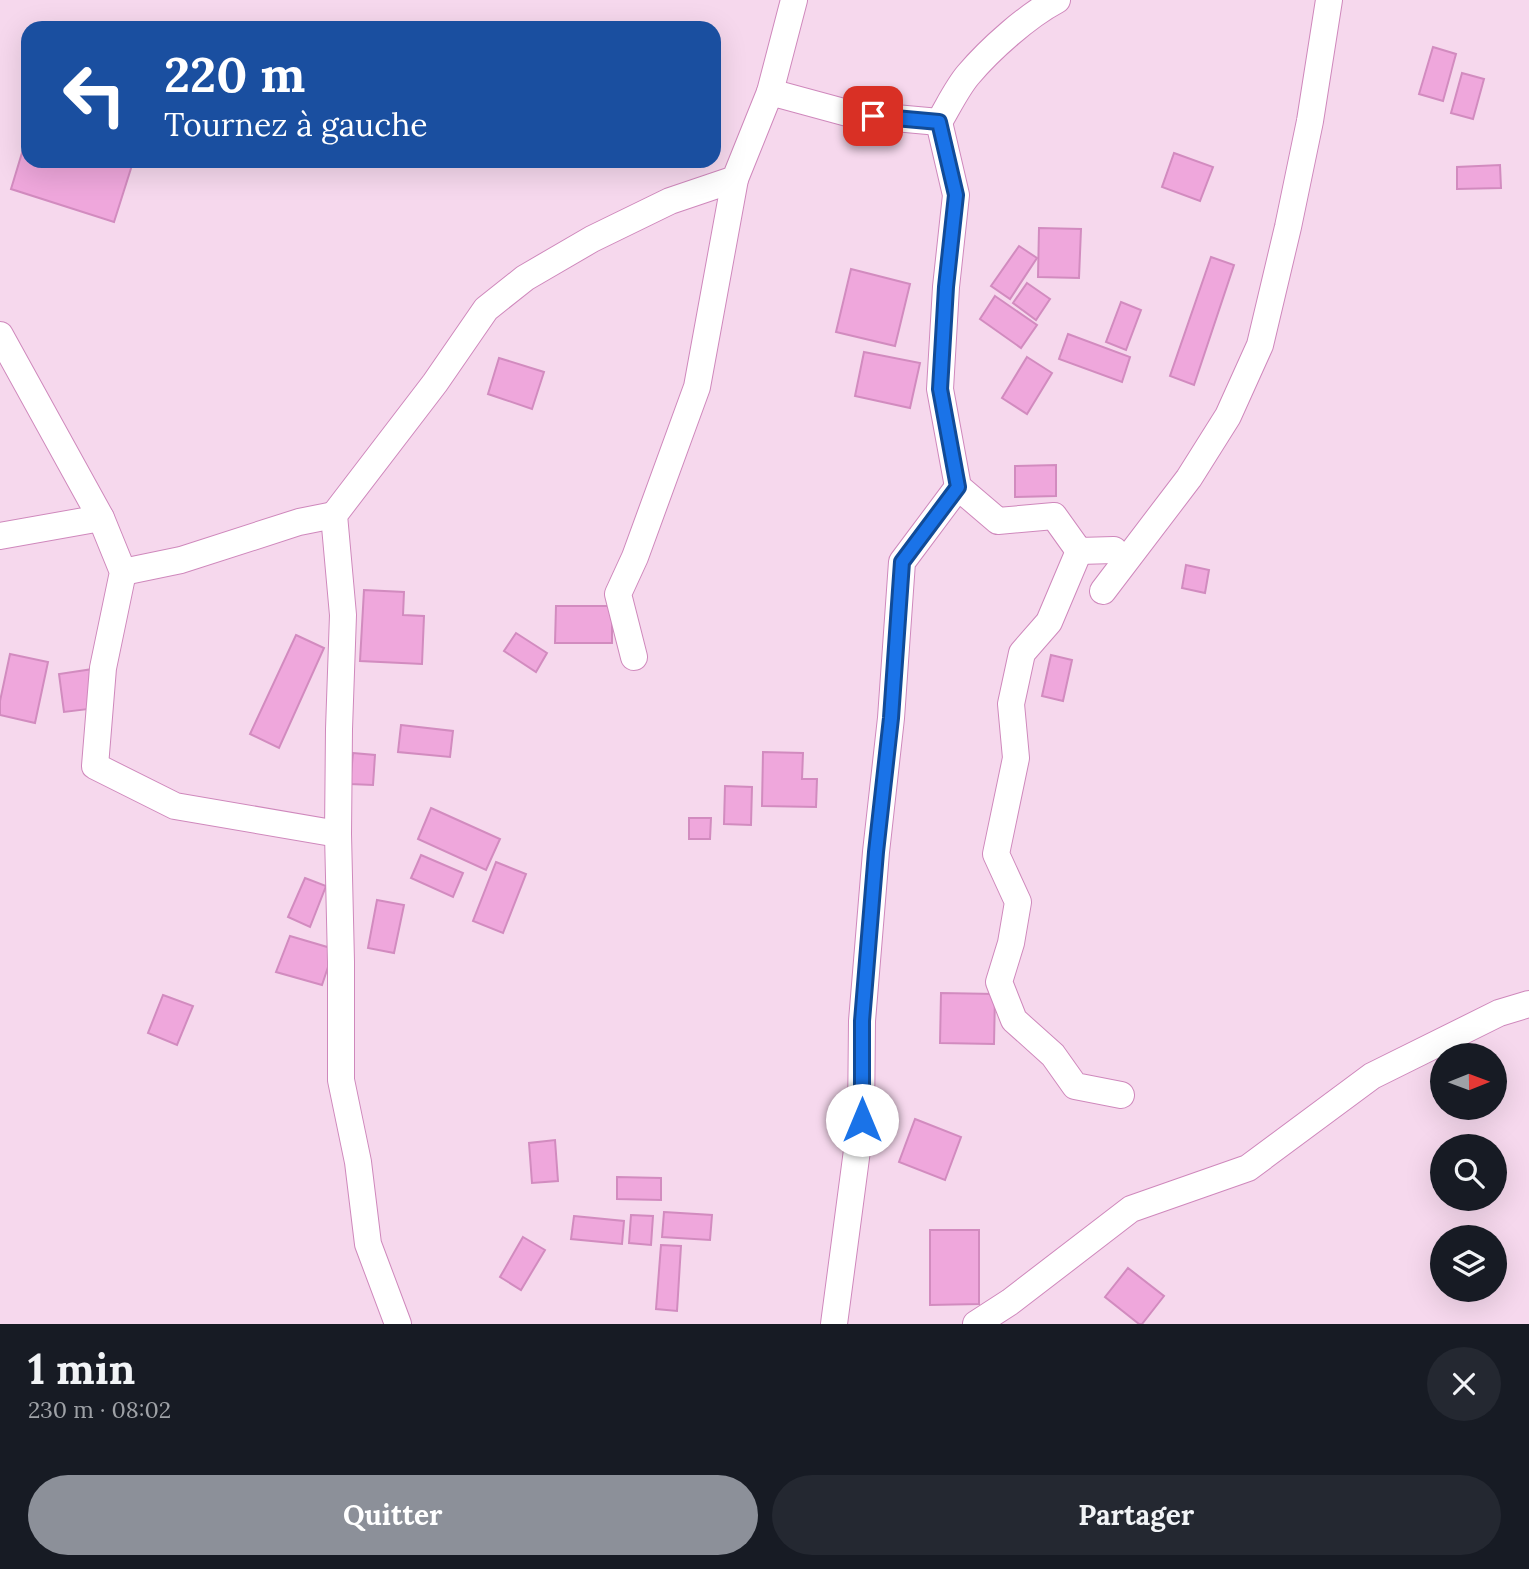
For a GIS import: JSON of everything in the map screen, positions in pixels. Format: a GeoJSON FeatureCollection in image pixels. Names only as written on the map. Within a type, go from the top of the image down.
{"type":"FeatureCollection","features":[{"type":"Feature","properties":{"kind":"street"},"geometry":{"type":"LineString","coordinates":[[634,657],[618,594],[635,557],[697,387],[735,179],[770,92],[794,0]]}},
{"type":"Feature","properties":{"kind":"street"},"geometry":{"type":"LineString","coordinates":[[1057,0],[1001,42],[967,76],[939,122],[956,195],[946,287],[940,389],[958,487],[998,521],[1054,516],[1079,551]]}},
{"type":"Feature","properties":{"kind":"street"},"geometry":{"type":"LineString","coordinates":[[1103,591],[1189,478],[1228,416],[1260,345],[1307,134],[1329,0]]}},
{"type":"Feature","properties":{"kind":"street"},"geometry":{"type":"LineString","coordinates":[[770,92],[851,114],[939,122]]}},
{"type":"Feature","properties":{"kind":"street"},"geometry":{"type":"LineString","coordinates":[[122,572],[181,560],[299,522],[334,515],[435,383],[486,309],[525,278],[592,239],[670,201],[735,179]]}},
{"type":"Feature","properties":{"kind":"street"},"geometry":{"type":"LineString","coordinates":[[0,335],[101,518],[122,572],[103,668],[95,766],[175,806],[338,834]]}},
{"type":"Feature","properties":{"kind":"street"},"geometry":{"type":"LineString","coordinates":[[834,1324],[862,1120],[862,1021],[876,852],[891,718],[902,562],[958,487]]}},
{"type":"Feature","properties":{"kind":"street"},"geometry":{"type":"LineString","coordinates":[[334,515],[343,615],[338,834],[341,1080],[358,1161],[368,1244],[398,1324]]}},
{"type":"Feature","properties":{"kind":"street"},"geometry":{"type":"LineString","coordinates":[[0,536],[101,518]]}},
{"type":"Feature","properties":{"kind":"street"},"geometry":{"type":"LineString","coordinates":[[1079,551],[1114,550]]}},
{"type":"Feature","properties":{"kind":"street"},"geometry":{"type":"LineString","coordinates":[[1079,551],[1049,622],[1022,653],[1011,704],[1016,758],[996,854],[1018,902],[1011,943],[999,982],[1014,1020],[1053,1055],[1075,1086],[1121,1095]]}},
{"type":"Feature","properties":{"kind":"street"},"geometry":{"type":"LineString","coordinates":[[976,1324],[1010,1302],[1130,1209],[1248,1168],[1372,1076],[1499,1013],[1529,1003]]}},
{"type":"Feature","properties":{"kind":"building"},"geometry":{"type":"Polygon","coordinates":[[[1433,47],[1456,54],[1443,101],[1419,94],[1433,47]]]}},
{"type":"Feature","properties":{"kind":"building"},"geometry":{"type":"Polygon","coordinates":[[[1462,73],[1484,79],[1473,119],[1451,113],[1462,73]]]}},
{"type":"Feature","properties":{"kind":"building"},"geometry":{"type":"Polygon","coordinates":[[[1174,153],[1213,167],[1200,201],[1162,187],[1174,153]]]}},
{"type":"Feature","properties":{"kind":"building"},"geometry":{"type":"Polygon","coordinates":[[[21,156],[21,168],[131,168],[114,222],[11,189],[21,156]]]}},
{"type":"Feature","properties":{"kind":"building"},"geometry":{"type":"Polygon","coordinates":[[[1500,165],[1501,188],[1457,189],[1457,167],[1500,165]]]}},
{"type":"Feature","properties":{"kind":"building"},"geometry":{"type":"Polygon","coordinates":[[[1039,228],[1081,229],[1079,278],[1038,277],[1039,228]]]}},
{"type":"Feature","properties":{"kind":"building"},"geometry":{"type":"Polygon","coordinates":[[[1019,246],[1037,258],[1010,299],[991,286],[1019,246]]]}},
{"type":"Feature","properties":{"kind":"building"},"geometry":{"type":"Polygon","coordinates":[[[1211,257],[1234,265],[1194,385],[1170,376],[1211,257]]]}},
{"type":"Feature","properties":{"kind":"building"},"geometry":{"type":"Polygon","coordinates":[[[851,269],[910,284],[895,346],[836,332],[851,269]]]}},
{"type":"Feature","properties":{"kind":"building"},"geometry":{"type":"Polygon","coordinates":[[[1027,283],[1050,299],[1036,320],[1013,303],[1027,283]]]}},
{"type":"Feature","properties":{"kind":"building"},"geometry":{"type":"Polygon","coordinates":[[[995,296],[1037,325],[1021,348],[980,319],[995,296]]]}},
{"type":"Feature","properties":{"kind":"building"},"geometry":{"type":"Polygon","coordinates":[[[1121,302],[1141,310],[1126,350],[1106,342],[1121,302]]]}},
{"type":"Feature","properties":{"kind":"building"},"geometry":{"type":"Polygon","coordinates":[[[1068,334],[1130,357],[1122,382],[1059,359],[1068,334]]]}},
{"type":"Feature","properties":{"kind":"building"},"geometry":{"type":"Polygon","coordinates":[[[864,352],[920,363],[910,408],[855,396],[864,352]]]}},
{"type":"Feature","properties":{"kind":"building"},"geometry":{"type":"Polygon","coordinates":[[[1027,357],[1052,373],[1027,414],[1002,398],[1027,357]]]}},
{"type":"Feature","properties":{"kind":"building"},"geometry":{"type":"Polygon","coordinates":[[[499,358],[544,372],[532,409],[488,394],[499,358]]]}},
{"type":"Feature","properties":{"kind":"building"},"geometry":{"type":"Polygon","coordinates":[[[1056,465],[1056,496],[1015,497],[1015,466],[1056,465]]]}},
{"type":"Feature","properties":{"kind":"building"},"geometry":{"type":"Polygon","coordinates":[[[1186,565],[1209,570],[1205,593],[1182,588],[1186,565]]]}},
{"type":"Feature","properties":{"kind":"building"},"geometry":{"type":"Polygon","coordinates":[[[364,590],[404,592],[403,615],[424,616],[422,664],[360,661],[364,590]]]}},
{"type":"Feature","properties":{"kind":"building"},"geometry":{"type":"Polygon","coordinates":[[[556,606],[612,606],[612,643],[555,643],[556,606]]]}},
{"type":"Feature","properties":{"kind":"building"},"geometry":{"type":"Polygon","coordinates":[[[516,633],[547,653],[536,672],[504,651],[516,633]]]}},
{"type":"Feature","properties":{"kind":"building"},"geometry":{"type":"Polygon","coordinates":[[[296,635],[324,648],[279,748],[250,734],[296,635]]]}},
{"type":"Feature","properties":{"kind":"building"},"geometry":{"type":"Polygon","coordinates":[[[10,654],[48,662],[35,723],[0,715],[0,701],[10,654]]]}},
{"type":"Feature","properties":{"kind":"building"},"geometry":{"type":"Polygon","coordinates":[[[1051,655],[1072,660],[1063,701],[1042,696],[1051,655]]]}},
{"type":"Feature","properties":{"kind":"building"},"geometry":{"type":"Polygon","coordinates":[[[93,669],[97,708],[64,712],[59,674],[93,669]]]}},
{"type":"Feature","properties":{"kind":"building"},"geometry":{"type":"Polygon","coordinates":[[[401,725],[453,731],[450,757],[398,752],[401,725]]]}},
{"type":"Feature","properties":{"kind":"building"},"geometry":{"type":"Polygon","coordinates":[[[763,752],[803,753],[802,779],[817,779],[816,807],[762,806],[763,752]]]}},
{"type":"Feature","properties":{"kind":"building"},"geometry":{"type":"Polygon","coordinates":[[[353,753],[375,755],[373,785],[350,784],[353,753]]]}},
{"type":"Feature","properties":{"kind":"building"},"geometry":{"type":"Polygon","coordinates":[[[725,786],[752,787],[751,825],[724,824],[725,786]]]}},
{"type":"Feature","properties":{"kind":"building"},"geometry":{"type":"Polygon","coordinates":[[[431,808],[500,839],[486,870],[418,839],[431,808]]]}},
{"type":"Feature","properties":{"kind":"building"},"geometry":{"type":"Polygon","coordinates":[[[689,818],[711,818],[710,839],[689,839],[689,818]]]}},
{"type":"Feature","properties":{"kind":"building"},"geometry":{"type":"Polygon","coordinates":[[[421,855],[463,873],[453,897],[411,878],[421,855]]]}},
{"type":"Feature","properties":{"kind":"building"},"geometry":{"type":"Polygon","coordinates":[[[496,862],[526,874],[503,933],[473,921],[496,862]]]}},
{"type":"Feature","properties":{"kind":"building"},"geometry":{"type":"Polygon","coordinates":[[[305,878],[326,886],[310,927],[288,917],[305,878]]]}},
{"type":"Feature","properties":{"kind":"building"},"geometry":{"type":"Polygon","coordinates":[[[377,900],[404,905],[394,953],[368,948],[377,900]]]}},
{"type":"Feature","properties":{"kind":"building"},"geometry":{"type":"Polygon","coordinates":[[[290,936],[334,949],[322,985],[276,972],[290,936]]]}},
{"type":"Feature","properties":{"kind":"building"},"geometry":{"type":"Polygon","coordinates":[[[941,993],[995,994],[994,1044],[940,1043],[941,993]]]}},
{"type":"Feature","properties":{"kind":"building"},"geometry":{"type":"Polygon","coordinates":[[[163,995],[193,1006],[177,1045],[148,1033],[163,995]]]}},
{"type":"Feature","properties":{"kind":"building"},"geometry":{"type":"Polygon","coordinates":[[[915,1119],[961,1137],[945,1180],[899,1162],[915,1119]]]}},
{"type":"Feature","properties":{"kind":"building"},"geometry":{"type":"Polygon","coordinates":[[[555,1140],[558,1181],[532,1183],[529,1143],[555,1140]]]}},
{"type":"Feature","properties":{"kind":"building"},"geometry":{"type":"Polygon","coordinates":[[[617,1177],[661,1178],[661,1200],[617,1199],[617,1177]]]}},
{"type":"Feature","properties":{"kind":"building"},"geometry":{"type":"Polygon","coordinates":[[[664,1212],[712,1215],[710,1240],[662,1237],[664,1212]]]}},
{"type":"Feature","properties":{"kind":"building"},"geometry":{"type":"Polygon","coordinates":[[[631,1215],[653,1216],[651,1245],[629,1243],[631,1215]]]}},
{"type":"Feature","properties":{"kind":"building"},"geometry":{"type":"Polygon","coordinates":[[[574,1216],[624,1221],[622,1244],[571,1239],[574,1216]]]}},
{"type":"Feature","properties":{"kind":"building"},"geometry":{"type":"Polygon","coordinates":[[[930,1230],[979,1230],[979,1304],[930,1305],[930,1230]]]}},
{"type":"Feature","properties":{"kind":"building"},"geometry":{"type":"Polygon","coordinates":[[[523,1237],[545,1250],[521,1290],[500,1277],[523,1237]]]}},
{"type":"Feature","properties":{"kind":"building"},"geometry":{"type":"Polygon","coordinates":[[[661,1245],[681,1246],[677,1311],[656,1309],[661,1245]]]}},
{"type":"Feature","properties":{"kind":"building"},"geometry":{"type":"Polygon","coordinates":[[[1128,1268],[1164,1296],[1142,1324],[1105,1297],[1128,1268]]]}},
{"type":"Feature","properties":{"kind":"route"},"geometry":{"type":"LineString","coordinates":[[862,1120],[862,1021],[876,852],[891,718],[902,562],[958,487],[940,389],[946,287],[956,195],[939,122],[873,116]]}}]}
